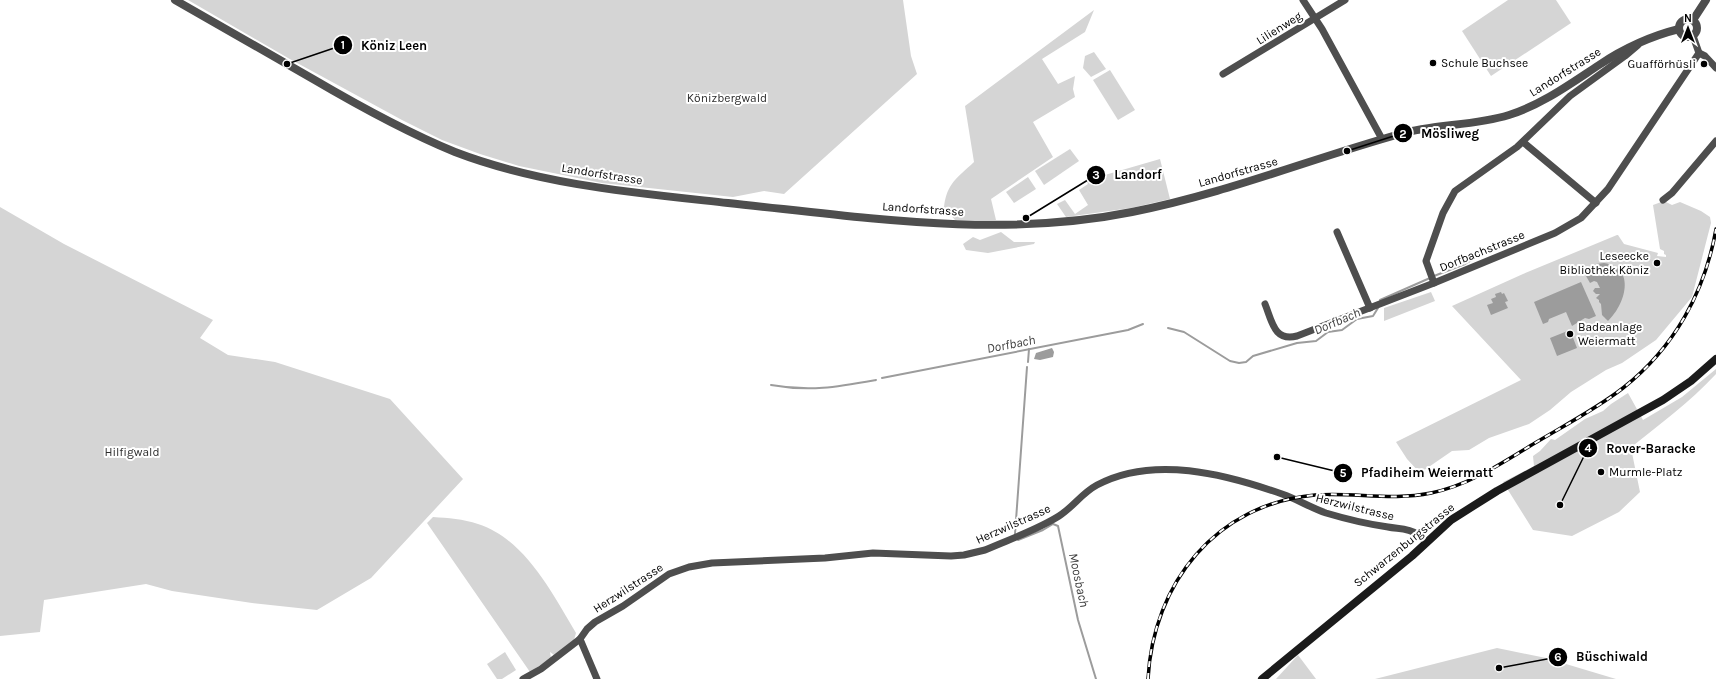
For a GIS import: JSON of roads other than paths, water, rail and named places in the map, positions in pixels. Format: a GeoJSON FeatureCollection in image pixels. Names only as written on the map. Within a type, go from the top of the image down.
{"type":"FeatureCollection","features":[{"type":"Feature","properties":{"kind":"main road","name":"Schwarzenburgstrasse"},"geometry":{"type":"LineString","coordinates":[[1262,679],[1412,556],[1451,520],[1478,502],[1663,400],[1691,381],[1716,359]]}},
{"type":"Feature","properties":{"kind":"street","name":"Landorfstrasse"},"geometry":{"type":"LineString","coordinates":[[175,0],[354,102],[418,136],[483,161],[519,172],[587,185],[667,196],[938,224],[989,225],[1058,222],[1132,212],[1186,200],[1271,176],[1382,139],[1414,130],[1474,123],[1518,112],[1548,98],[1601,63],[1640,43],[1679,29],[1680,23],[1684,20],[1693,20],[1706,0]]}},
{"type":"Feature","properties":{"kind":"street"},"geometry":{"type":"LineString","coordinates":[[1303,0],[1314,19],[1322,29],[1382,139]]}},
{"type":"Feature","properties":{"kind":"street","name":"Lilienweg"},"geometry":{"type":"LineString","coordinates":[[1223,74],[1346,0]]}},
{"type":"Feature","properties":{"kind":"street"},"geometry":{"type":"LineString","coordinates":[[1693,20],[1697,28],[1693,36],[1699,53],[1705,56],[1716,68]]}},
{"type":"Feature","properties":{"kind":"street"},"geometry":{"type":"LineString","coordinates":[[1679,29],[1682,36],[1693,36]]}},
{"type":"Feature","properties":{"kind":"street"},"geometry":{"type":"LineString","coordinates":[[1434,283],[1426,261],[1443,213],[1455,191],[1523,142],[1570,96],[1588,81],[1625,56],[1640,43]]}},
{"type":"Feature","properties":{"kind":"street","name":"Dorfbachstrasse"},"geometry":{"type":"LineString","coordinates":[[1265,304],[1277,332],[1282,337],[1290,338],[1434,283],[1555,233],[1582,218],[1608,189],[1699,53]]}},
{"type":"Feature","properties":{"kind":"street"},"geometry":{"type":"LineString","coordinates":[[1663,200],[1672,193],[1716,141]]}},
{"type":"Feature","properties":{"kind":"street"},"geometry":{"type":"LineString","coordinates":[[1523,142],[1596,203]]}},
{"type":"Feature","properties":{"kind":"street"},"geometry":{"type":"LineString","coordinates":[[1337,232],[1370,308]]}},
{"type":"Feature","properties":{"kind":"street","name":"Herzwilstrasse"},"geometry":{"type":"LineString","coordinates":[[523,679],[541,669],[580,639],[587,629],[595,622],[623,606],[652,584],[676,571],[712,564],[819,559],[858,554],[951,556],[975,553],[999,544],[1058,517],[1088,490],[1097,485],[1118,477],[1141,472],[1173,470],[1192,472],[1244,483],[1283,495],[1325,512],[1350,519],[1407,530],[1417,534],[1426,542]]}},
{"type":"Feature","properties":{"kind":"street"},"geometry":{"type":"LineString","coordinates":[[580,639],[597,679]]}},
{"type":"Feature","properties":{"kind":"waterway","name":"Dorfbach"},"geometry":{"type":"LineString","coordinates":[[1434,276],[1465,264],[1475,258]]}},
{"type":"Feature","properties":{"kind":"waterway","name":"Dorfbach"},"geometry":{"type":"LineString","coordinates":[[1380,300],[1430,278]]}},
{"type":"Feature","properties":{"kind":"waterway","name":"Dorfbach"},"geometry":{"type":"LineString","coordinates":[[1168,328],[1184,332],[1230,361],[1239,363],[1246,362],[1253,356],[1297,343],[1316,341],[1328,332],[1342,330],[1357,319],[1373,316],[1378,308]]}},
{"type":"Feature","properties":{"kind":"waterway","name":"Dorfbach"},"geometry":{"type":"LineString","coordinates":[[882,378],[1128,330],[1143,324]]}},
{"type":"Feature","properties":{"kind":"waterway","name":"Moosbach"},"geometry":{"type":"LineString","coordinates":[[1028,362],[1029,349]]}},
{"type":"Feature","properties":{"kind":"waterway","name":"Moosbach"},"geometry":{"type":"LineString","coordinates":[[1015,534],[1027,367]]}},
{"type":"Feature","properties":{"kind":"waterway","name":"Dorfbach"},"geometry":{"type":"LineString","coordinates":[[771,385],[798,388],[824,388],[876,380]]}},
{"type":"Feature","properties":{"kind":"waterway","name":"Moosbach"},"geometry":{"type":"LineString","coordinates":[[1018,540],[1043,530],[1053,524],[1058,526],[1078,620],[1096,679]]}},
{"type":"Feature","properties":{"kind":"railway"},"geometry":{"type":"LineString","coordinates":[[1148,679],[1153,644],[1162,611],[1177,581],[1196,554],[1220,532],[1248,514],[1280,502],[1315,495],[1402,496],[1431,493],[1459,485],[1498,466],[1591,410],[1613,396],[1641,372],[1658,355],[1672,337],[1695,296],[1704,275],[1716,229]]}},
{"type":"Feature","properties":{"kind":"place","name":"Schule Buchsee"},"geometry":{"type":"Point","coordinates":[1433,63]}},
{"type":"Feature","properties":{"kind":"place","name":"Köniz Leen"},"geometry":{"type":"Point","coordinates":[287,64]}},
{"type":"Feature","properties":{"kind":"place","name":"Guafförhüsli"},"geometry":{"type":"Point","coordinates":[1704,64]}},
{"type":"Feature","properties":{"kind":"place","name":"Mösliweg"},"geometry":{"type":"Point","coordinates":[1347,151]}},
{"type":"Feature","properties":{"kind":"place","name":"Landorf"},"geometry":{"type":"Point","coordinates":[1026,218]}},
{"type":"Feature","properties":{"kind":"place","name":"Leseecke Bibliothek Köniz"},"geometry":{"type":"Point","coordinates":[1657,263]}},
{"type":"Feature","properties":{"kind":"place","name":"Badeanlage Weiermatt"},"geometry":{"type":"Point","coordinates":[1570,334]}},
{"type":"Feature","properties":{"kind":"place","name":"Pfadiheim Weiermatt"},"geometry":{"type":"Point","coordinates":[1277,457]}},
{"type":"Feature","properties":{"kind":"place","name":"Murmle-Platz"},"geometry":{"type":"Point","coordinates":[1601,472]}},
{"type":"Feature","properties":{"kind":"place","name":"Rover-Baracke"},"geometry":{"type":"Point","coordinates":[1560,505]}},
{"type":"Feature","properties":{"kind":"place","name":"Büschiwald"},"geometry":{"type":"Point","coordinates":[1499,668]}},
{"type":"Feature","properties":{"kind":"park label","name":"Könizbergwald"},"geometry":{"type":"Point","coordinates":[727,98]}},
{"type":"Feature","properties":{"kind":"park label","name":"Hilfigwald"},"geometry":{"type":"Point","coordinates":[132,452]}}]}
